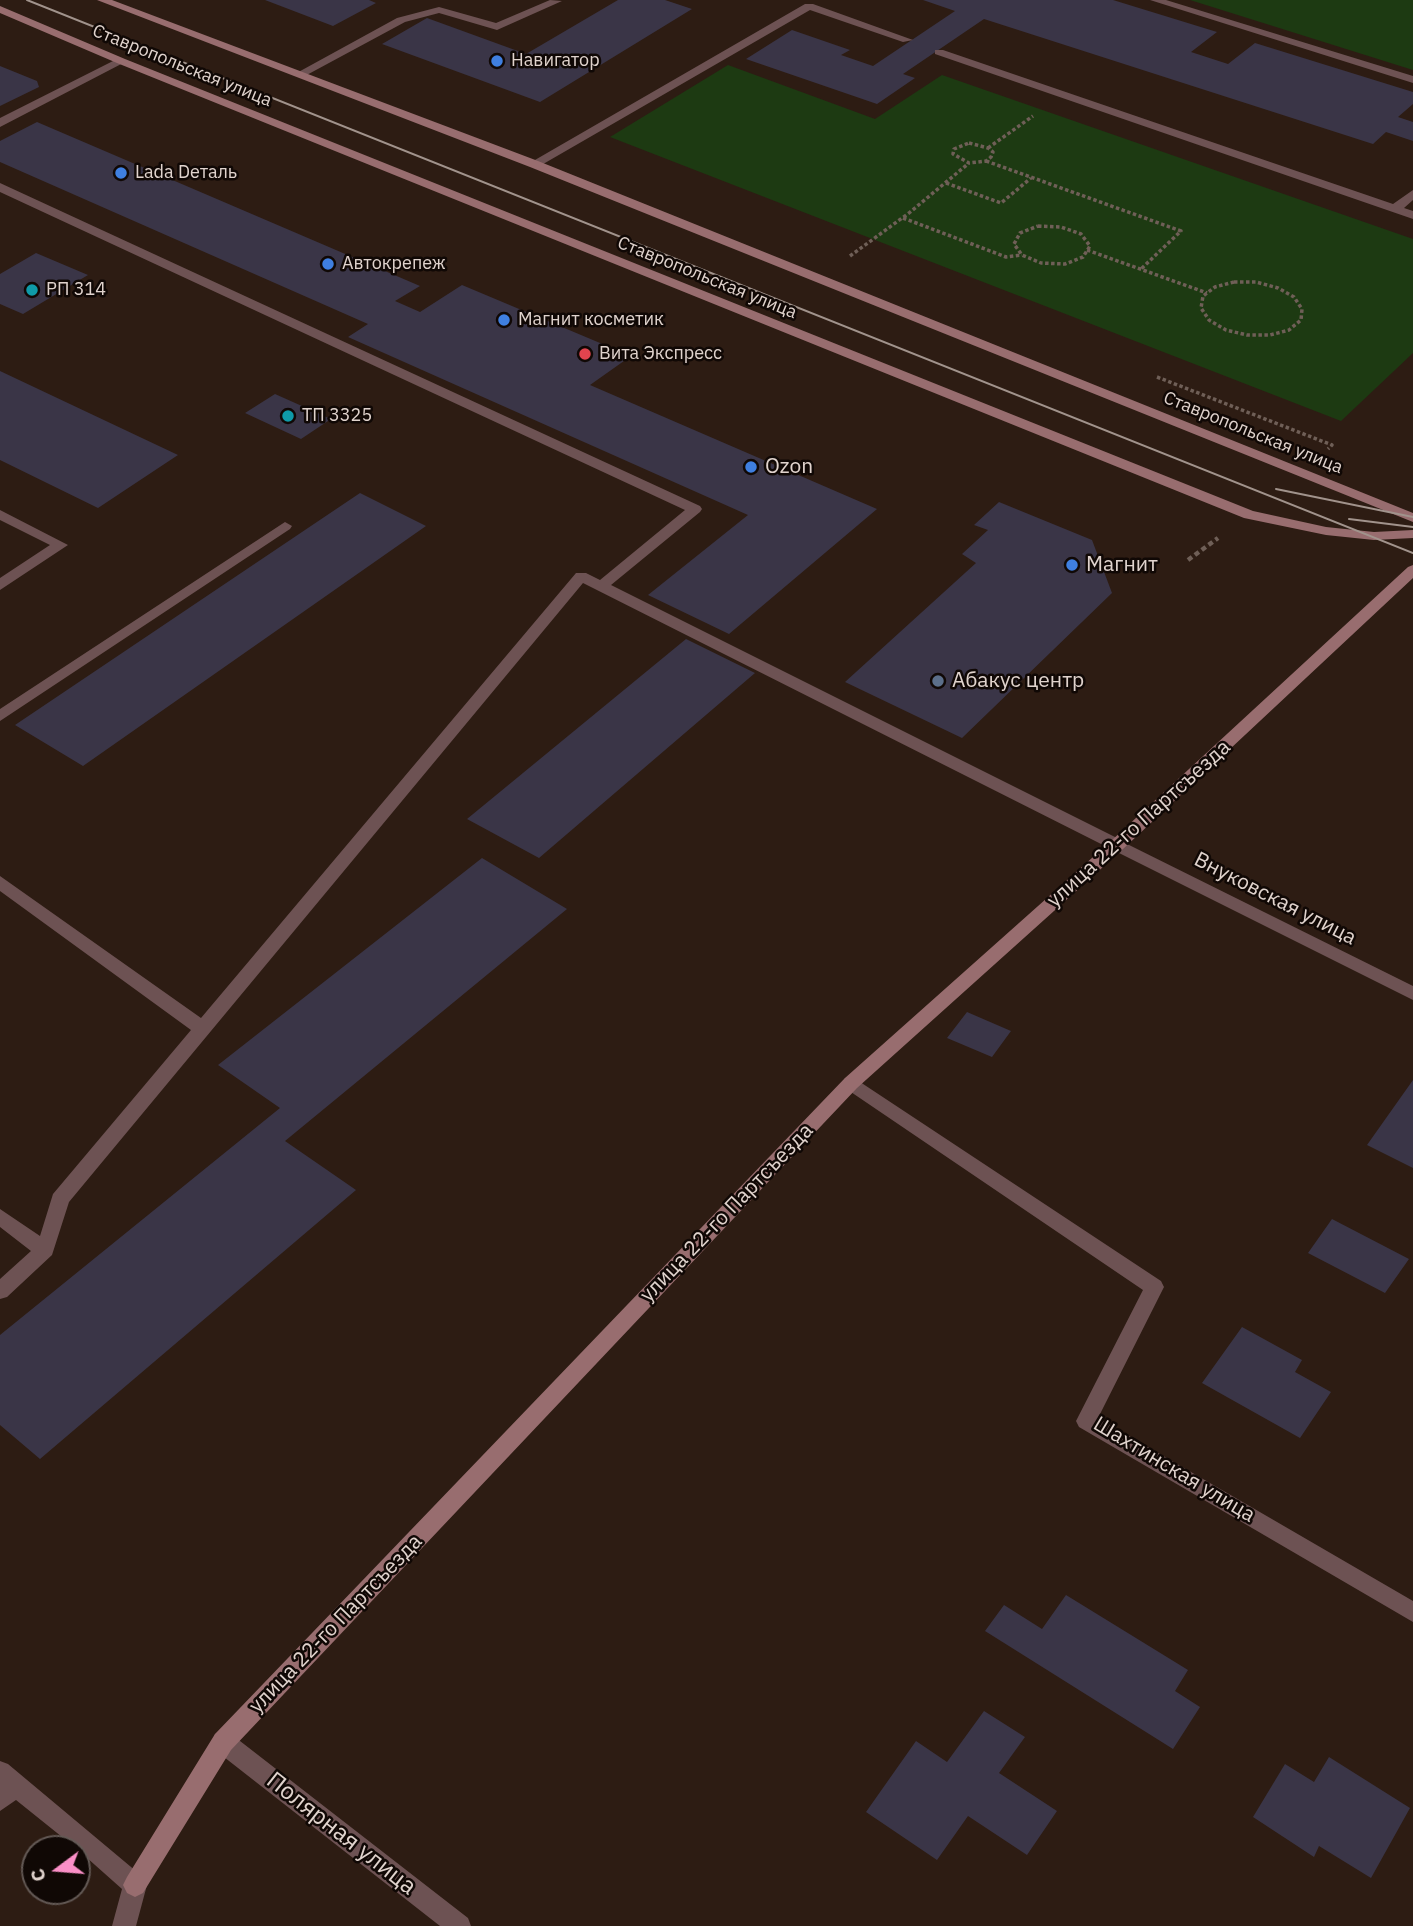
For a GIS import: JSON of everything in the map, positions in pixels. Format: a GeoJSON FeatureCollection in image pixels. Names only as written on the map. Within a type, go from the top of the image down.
{"type":"FeatureCollection","features":[{"type":"Feature","properties":{"kind":"street","name":"Ставропольская улица"},"geometry":{"type":"LineString","coordinates":[[102,0],[534,164],[1413,518]]}},
{"type":"Feature","properties":{"kind":"street"},"geometry":{"type":"LineString","coordinates":[[796,0],[907,40]]}},
{"type":"Feature","properties":{"kind":"street"},"geometry":{"type":"LineString","coordinates":[[1155,0],[1413,80]]}},
{"type":"Feature","properties":{"kind":"street"},"geometry":{"type":"LineString","coordinates":[[299,75],[401,20],[439,10],[497,27],[557,1]]}},
{"type":"Feature","properties":{"kind":"street"},"geometry":{"type":"LineString","coordinates":[[534,164],[809,6]]}},
{"type":"Feature","properties":{"kind":"street","name":"Ставропольская улица"},"geometry":{"type":"LineString","coordinates":[[0,9],[121,61],[1249,515],[1325,531],[1374,536],[1413,534]]}},
{"type":"Feature","properties":{"kind":"street"},"geometry":{"type":"LineString","coordinates":[[939,52],[1413,215]]}},
{"type":"Feature","properties":{"kind":"street"},"geometry":{"type":"LineString","coordinates":[[0,123],[121,61]]}},
{"type":"Feature","properties":{"kind":"street"},"geometry":{"type":"LineString","coordinates":[[0,187],[695,509],[601,586],[581,576],[60,1199],[45,1250],[0,1291]]}},
{"type":"Feature","properties":{"kind":"street"},"geometry":{"type":"LineString","coordinates":[[1395,209],[1413,194]]}},
{"type":"Feature","properties":{"kind":"street"},"geometry":{"type":"LineString","coordinates":[[0,514],[61,545],[0,585]]}},
{"type":"Feature","properties":{"kind":"street"},"geometry":{"type":"LineString","coordinates":[[0,716],[285,526]]}},
{"type":"Feature","properties":{"kind":"street","name":"улица 22-го Партсъезда"},"geometry":{"type":"LineString","coordinates":[[124,1926],[135,1885],[223,1742],[850,1083],[1118,845],[1413,570]]}},
{"type":"Feature","properties":{"kind":"street","name":"Внуковская улица"},"geometry":{"type":"LineString","coordinates":[[601,586],[1413,994]]}},
{"type":"Feature","properties":{"kind":"street"},"geometry":{"type":"LineString","coordinates":[[0,882],[202,1028]]}},
{"type":"Feature","properties":{"kind":"street","name":"Шахтинская улица"},"geometry":{"type":"LineString","coordinates":[[850,1083],[1154,1287],[1086,1421],[1413,1612]]}},
{"type":"Feature","properties":{"kind":"street"},"geometry":{"type":"LineString","coordinates":[[0,1217],[45,1250]]}},
{"type":"Feature","properties":{"kind":"street","name":"Полярная улица"},"geometry":{"type":"LineString","coordinates":[[223,1742],[459,1926]]}},
{"type":"Feature","properties":{"kind":"street"},"geometry":{"type":"LineString","coordinates":[[5,1786],[135,1885]]}},
{"type":"Feature","properties":{"kind":"path"},"geometry":{"type":"LineString","coordinates":[[988,148],[1063,94]]}},
{"type":"Feature","properties":{"kind":"path"},"geometry":{"type":"LineString","coordinates":[[986,161],[993,152],[988,148],[969,143],[954,149],[953,154],[957,159],[969,163],[986,161],[1181,231],[1141,270]]}},
{"type":"Feature","properties":{"kind":"path"},"geometry":{"type":"LineString","coordinates":[[850,256],[969,163]]}},
{"type":"Feature","properties":{"kind":"path"},"geometry":{"type":"LineString","coordinates":[[945,182],[1001,203],[1031,178]]}},
{"type":"Feature","properties":{"kind":"path"},"geometry":{"type":"LineString","coordinates":[[902,218],[1006,257],[1022,256],[1041,263],[1065,264],[1083,257],[1090,246],[1081,234],[1061,227],[1038,226],[1020,233],[1014,244],[1022,256]]}},
{"type":"Feature","properties":{"kind":"path"},"geometry":{"type":"LineString","coordinates":[[1087,250],[1207,293]]}},
{"type":"Feature","properties":{"kind":"path"},"geometry":{"type":"LineString","coordinates":[[1234,282],[1256,282],[1278,288],[1294,297],[1302,309],[1301,320],[1289,330],[1270,335],[1247,335],[1226,330],[1209,320],[1201,308],[1203,296],[1207,293],[1215,287],[1234,282]]}},
{"type":"Feature","properties":{"kind":"green space"},"geometry":{"type":"Polygon","coordinates":[[[1190,0],[1413,0],[1413,70],[1190,0]]]}},
{"type":"Feature","properties":{"kind":"green space"},"geometry":{"type":"Polygon","coordinates":[[[728,65],[875,119],[942,75],[1413,239],[1413,353],[1341,421],[610,137],[728,65]]]}},
{"type":"Feature","properties":{"kind":"building"},"geometry":{"type":"Polygon","coordinates":[[[265,0],[369,0],[376,3],[333,26],[265,0]]]}},
{"type":"Feature","properties":{"kind":"building"},"geometry":{"type":"Polygon","coordinates":[[[618,0],[665,0],[692,9],[540,102],[382,44],[427,18],[526,54],[618,0]]]}},
{"type":"Feature","properties":{"kind":"building"},"geometry":{"type":"Polygon","coordinates":[[[923,0],[1113,0],[1217,32],[1191,52],[1228,64],[1255,43],[1413,92],[1413,104],[1398,117],[1413,122],[1413,141],[1386,132],[1373,144],[984,19],[903,74],[915,78],[877,104],[746,59],[792,30],[850,50],[841,55],[873,66],[955,11],[923,0]]]}},
{"type":"Feature","properties":{"kind":"building"},"geometry":{"type":"Polygon","coordinates":[[[0,66],[37,81],[39,87],[0,106],[0,66]]]}},
{"type":"Feature","properties":{"kind":"building"},"geometry":{"type":"Polygon","coordinates":[[[37,122],[420,286],[395,301],[420,312],[462,285],[631,356],[590,385],[877,509],[729,634],[648,595],[748,515],[348,337],[368,324],[0,162],[0,141],[37,122]]]}},
{"type":"Feature","properties":{"kind":"building","name":"РП 314"},"geometry":{"type":"Polygon","coordinates":[[[36,253],[88,275],[23,314],[0,304],[0,274],[36,253]]]}},
{"type":"Feature","properties":{"kind":"building"},"geometry":{"type":"Polygon","coordinates":[[[0,371],[178,455],[98,508],[0,460],[0,371]]]}},
{"type":"Feature","properties":{"kind":"building","name":"ТП 3325"},"geometry":{"type":"Polygon","coordinates":[[[275,394],[331,419],[301,439],[245,413],[275,394]]]}},
{"type":"Feature","properties":{"kind":"building"},"geometry":{"type":"Polygon","coordinates":[[[360,493],[426,526],[83,766],[15,725],[360,493]]]}},
{"type":"Feature","properties":{"kind":"building"},"geometry":{"type":"Polygon","coordinates":[[[999,502],[1092,540],[1112,593],[962,738],[845,682],[976,563],[962,554],[988,530],[974,525],[999,502]]]}},
{"type":"Feature","properties":{"kind":"building"},"geometry":{"type":"Polygon","coordinates":[[[686,639],[755,673],[539,858],[467,819],[686,639]]]}},
{"type":"Feature","properties":{"kind":"building"},"geometry":{"type":"Polygon","coordinates":[[[482,858],[567,909],[285,1141],[356,1190],[40,1459],[0,1425],[0,1335],[280,1108],[218,1065],[482,858]]]}},
{"type":"Feature","properties":{"kind":"building"},"geometry":{"type":"Polygon","coordinates":[[[967,1012],[1011,1031],[992,1057],[947,1038],[967,1012]]]}},
{"type":"Feature","properties":{"kind":"building"},"geometry":{"type":"Polygon","coordinates":[[[1413,1080],[1413,1168],[1367,1145],[1413,1080]]]}},
{"type":"Feature","properties":{"kind":"building"},"geometry":{"type":"Polygon","coordinates":[[[1332,1219],[1409,1259],[1385,1293],[1308,1253],[1332,1219]]]}},
{"type":"Feature","properties":{"kind":"building"},"geometry":{"type":"Polygon","coordinates":[[[1242,1327],[1302,1360],[1295,1372],[1331,1392],[1300,1438],[1202,1383],[1242,1327]]]}},
{"type":"Feature","properties":{"kind":"building"},"geometry":{"type":"Polygon","coordinates":[[[1066,1595],[1188,1670],[1175,1691],[1200,1707],[1173,1749],[985,1631],[1004,1605],[1042,1629],[1066,1595]]]}},
{"type":"Feature","properties":{"kind":"building"},"geometry":{"type":"Polygon","coordinates":[[[984,1711],[1025,1737],[999,1773],[1057,1811],[1027,1855],[968,1816],[937,1860],[866,1812],[916,1741],[947,1762],[984,1711]]]}},
{"type":"Feature","properties":{"kind":"building"},"geometry":{"type":"Polygon","coordinates":[[[1329,1757],[1410,1808],[1371,1878],[1319,1846],[1314,1857],[1253,1817],[1285,1764],[1314,1782],[1329,1757]]]}},
{"type":"Feature","properties":{"kind":"tram line"},"geometry":{"type":"LineString","coordinates":[[27,0],[1413,553]]}},
{"type":"Feature","properties":{"kind":"tram line"},"geometry":{"type":"LineString","coordinates":[[1276,489],[1413,517]]}},
{"type":"Feature","properties":{"kind":"tram line"},"geometry":{"type":"LineString","coordinates":[[1349,519],[1413,527]]}},
{"type":"Feature","properties":{"kind":"place","name":"Навигатор"},"geometry":{"type":"Point","coordinates":[497,61]}},
{"type":"Feature","properties":{"kind":"place","name":"Lada Dеталь"},"geometry":{"type":"Point","coordinates":[121,173]}},
{"type":"Feature","properties":{"kind":"place","name":"Автокрепеж"},"geometry":{"type":"Point","coordinates":[328,264]}},
{"type":"Feature","properties":{"kind":"place","name":"РП 314"},"geometry":{"type":"Point","coordinates":[32,290]}},
{"type":"Feature","properties":{"kind":"place","name":"Магнит косметик"},"geometry":{"type":"Point","coordinates":[504,320]}},
{"type":"Feature","properties":{"kind":"place","name":"Вита Экспресс"},"geometry":{"type":"Point","coordinates":[585,354]}},
{"type":"Feature","properties":{"kind":"place","name":"ТП 3325"},"geometry":{"type":"Point","coordinates":[288,416]}},
{"type":"Feature","properties":{"kind":"place","name":"Ozon"},"geometry":{"type":"Point","coordinates":[751,467]}},
{"type":"Feature","properties":{"kind":"place","name":"Магнит"},"geometry":{"type":"Point","coordinates":[1072,565]}},
{"type":"Feature","properties":{"kind":"place","name":"Абакус центр"},"geometry":{"type":"Point","coordinates":[938,681]}}]}
